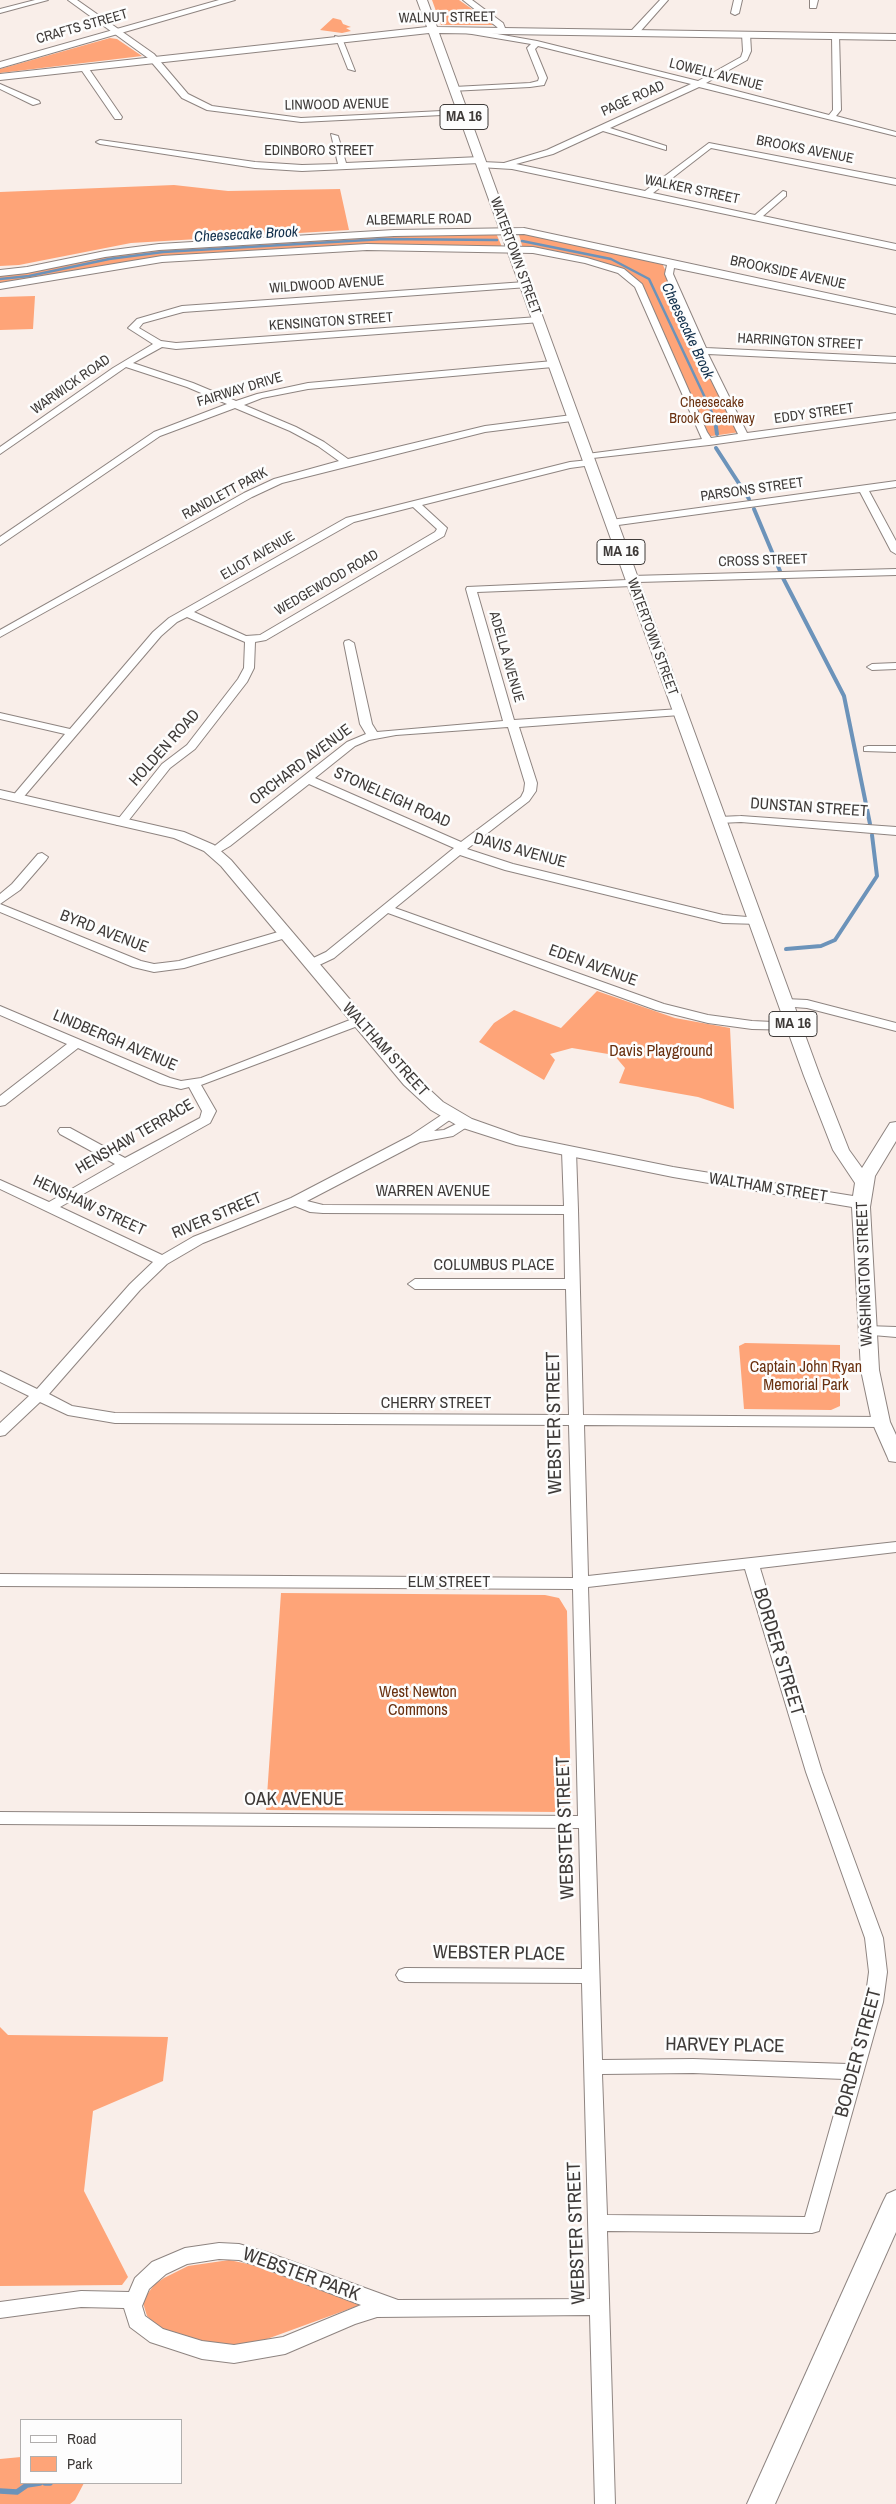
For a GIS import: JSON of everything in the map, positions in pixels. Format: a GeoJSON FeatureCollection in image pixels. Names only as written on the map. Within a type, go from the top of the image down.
{"type":"FeatureCollection","features":[{"type":"Feature","properties":{"kind":"highway"},"geometry":{"type":"LineString","coordinates":[[761,2504],[896,2202]]}},
{"type":"Feature","properties":{"kind":"main road","name":"CRAFTS STREET"},"geometry":{"type":"LineString","coordinates":[[0,65],[230,0]]}},
{"type":"Feature","properties":{"kind":"main road","name":"WATERTOWN STREET"},"geometry":{"type":"LineString","coordinates":[[422,0],[785,1003],[841,1150],[864,1183]]}},
{"type":"Feature","properties":{"kind":"main road","name":"WALNUT STREET"},"geometry":{"type":"LineString","coordinates":[[0,77],[338,38],[433,30],[896,37]]}},
{"type":"Feature","properties":{"kind":"main road","name":"WALTHAM STREET"},"geometry":{"type":"LineString","coordinates":[[0,794],[186,838],[213,852],[226,863],[415,1086],[449,1114],[466,1123],[498,1136],[569,1151],[738,1184],[861,1203]]}},
{"type":"Feature","properties":{"kind":"main road","name":"WASHINGTON STREET"},"geometry":{"type":"LineString","coordinates":[[896,1127],[874,1162],[864,1183],[861,1203],[866,1331],[872,1380],[881,1422],[896,1456]]}},
{"type":"Feature","properties":{"kind":"street"},"geometry":{"type":"LineString","coordinates":[[0,11],[44,0]]}},
{"type":"Feature","properties":{"kind":"street","name":"LINWOOD AVENUE"},"geometry":{"type":"LineString","coordinates":[[72,0],[155,60],[188,98],[202,106],[222,111],[307,120],[462,112]]}},
{"type":"Feature","properties":{"kind":"street"},"geometry":{"type":"LineString","coordinates":[[468,0],[500,25],[504,31]]}},
{"type":"Feature","properties":{"kind":"street"},"geometry":{"type":"LineString","coordinates":[[635,32],[664,0]]}},
{"type":"Feature","properties":{"kind":"street"},"geometry":{"type":"LineString","coordinates":[[735,13],[738,0]]}},
{"type":"Feature","properties":{"kind":"street","name":"LOWELL AVENUE"},"geometry":{"type":"LineString","coordinates":[[457,30],[533,42],[896,134]]}},
{"type":"Feature","properties":{"kind":"street"},"geometry":{"type":"LineString","coordinates":[[454,89],[530,86],[541,83],[543,78],[531,48],[533,42],[522,36],[521,31]]}},
{"type":"Feature","properties":{"kind":"street","name":"PAGE ROAD"},"geometry":{"type":"LineString","coordinates":[[507,165],[513,161],[545,153],[699,84],[744,58],[747,51],[746,34]]}},
{"type":"Feature","properties":{"kind":"street"},"geometry":{"type":"LineString","coordinates":[[832,118],[837,110],[836,36]]}},
{"type":"Feature","properties":{"kind":"street"},"geometry":{"type":"LineString","coordinates":[[338,38],[352,69]]}},
{"type":"Feature","properties":{"kind":"street"},"geometry":{"type":"LineString","coordinates":[[84,68],[118,117]]}},
{"type":"Feature","properties":{"kind":"street"},"geometry":{"type":"LineString","coordinates":[[0,86],[36,103]]}},
{"type":"Feature","properties":{"kind":"street"},"geometry":{"type":"LineString","coordinates":[[602,128],[663,148]]}},
{"type":"Feature","properties":{"kind":"street"},"geometry":{"type":"LineString","coordinates":[[334,136],[343,167]]}},
{"type":"Feature","properties":{"kind":"street","name":"EDINBORO STREET"},"geometry":{"type":"LineString","coordinates":[[100,142],[261,165],[343,167],[481,163]]}},
{"type":"Feature","properties":{"kind":"street","name":"BROOKS AVENUE"},"geometry":{"type":"LineString","coordinates":[[647,194],[709,145],[896,182]]}},
{"type":"Feature","properties":{"kind":"street","name":"WALKER STREET"},"geometry":{"type":"LineString","coordinates":[[481,163],[507,165],[896,246]]}},
{"type":"Feature","properties":{"kind":"street"},"geometry":{"type":"LineString","coordinates":[[758,217],[783,194]]}},
{"type":"Feature","properties":{"kind":"street","name":"ALBEMARLE ROAD"},"geometry":{"type":"LineString","coordinates":[[0,273],[27,270],[105,254],[159,247],[394,233],[536,233],[674,262]]}},
{"type":"Feature","properties":{"kind":"street","name":"ALBEMARLE ROAD"},"geometry":{"type":"LineString","coordinates":[[0,286],[39,281],[123,264],[170,258],[375,247],[512,248],[597,263],[621,272],[635,281],[643,293],[702,433],[708,442]]}},
{"type":"Feature","properties":{"kind":"street"},"geometry":{"type":"LineString","coordinates":[[674,262],[670,267],[670,274],[702,351],[744,437]]}},
{"type":"Feature","properties":{"kind":"street","name":"BROOKSIDE AVENUE"},"geometry":{"type":"LineString","coordinates":[[674,262],[896,311]]}},
{"type":"Feature","properties":{"kind":"street","name":"WILDWOOD AVENUE"},"geometry":{"type":"LineString","coordinates":[[133,326],[140,321],[182,309],[525,285]]}},
{"type":"Feature","properties":{"kind":"street","name":"KENSINGTON STREET"},"geometry":{"type":"LineString","coordinates":[[133,326],[136,332],[161,344],[176,346],[538,320]]}},
{"type":"Feature","properties":{"kind":"street","name":"WARWICK ROAD"},"geometry":{"type":"LineString","coordinates":[[0,451],[125,364],[161,344]]}},
{"type":"Feature","properties":{"kind":"street","name":"HARRINGTON STREET"},"geometry":{"type":"LineString","coordinates":[[702,351],[896,360]]}},
{"type":"Feature","properties":{"kind":"street"},"geometry":{"type":"LineString","coordinates":[[125,364],[190,385],[236,404],[311,438],[346,462]]}},
{"type":"Feature","properties":{"kind":"street","name":"FAIRWAY DRIVE"},"geometry":{"type":"LineString","coordinates":[[0,542],[152,438],[176,425],[273,392],[301,387],[553,364]]}},
{"type":"Feature","properties":{"kind":"street","name":"EDDY STREET"},"geometry":{"type":"LineString","coordinates":[[588,460],[896,416]]}},
{"type":"Feature","properties":{"kind":"street","name":"RANDLETT PARK"},"geometry":{"type":"LineString","coordinates":[[0,634],[259,490],[296,476],[346,462],[485,429],[572,418]]}},
{"type":"Feature","properties":{"kind":"street","name":"ELIOT AVENUE"},"geometry":{"type":"LineString","coordinates":[[17,798],[157,634],[170,622],[342,524],[588,460]]}},
{"type":"Feature","properties":{"kind":"street","name":"PARSONS STREET"},"geometry":{"type":"LineString","coordinates":[[611,524],[896,484]]}},
{"type":"Feature","properties":{"kind":"street"},"geometry":{"type":"LineString","coordinates":[[863,489],[896,551]]}},
{"type":"Feature","properties":{"kind":"street","name":"WEDGEWOOD ROAD"},"geometry":{"type":"LineString","coordinates":[[250,640],[265,636],[440,534],[442,531],[440,527],[415,504]]}},
{"type":"Feature","properties":{"kind":"street","name":"CROSS STREET"},"geometry":{"type":"LineString","coordinates":[[632,581],[896,572]]}},
{"type":"Feature","properties":{"kind":"street","name":"ADELLA AVENUE"},"geometry":{"type":"LineString","coordinates":[[632,581],[471,589],[511,724],[680,712]]}},
{"type":"Feature","properties":{"kind":"street"},"geometry":{"type":"LineString","coordinates":[[186,613],[250,640]]}},
{"type":"Feature","properties":{"kind":"street","name":"HOLDEN ROAD"},"geometry":{"type":"LineString","coordinates":[[121,823],[166,766],[191,747],[243,680],[249,668],[250,640]]}},
{"type":"Feature","properties":{"kind":"street"},"geometry":{"type":"LineString","coordinates":[[349,643],[366,724],[373,735]]}},
{"type":"Feature","properties":{"kind":"street"},"geometry":{"type":"LineString","coordinates":[[872,667],[896,666]]}},
{"type":"Feature","properties":{"kind":"street"},"geometry":{"type":"LineString","coordinates":[[0,716],[74,732]]}},
{"type":"Feature","properties":{"kind":"street"},"geometry":{"type":"LineString","coordinates":[[460,849],[521,802],[530,791],[531,783],[511,724]]}},
{"type":"Feature","properties":{"kind":"street","name":"ORCHARD AVENUE"},"geometry":{"type":"LineString","coordinates":[[213,852],[226,844],[355,742],[373,735],[511,724]]}},
{"type":"Feature","properties":{"kind":"street"},"geometry":{"type":"LineString","coordinates":[[868,749],[896,749]]}},
{"type":"Feature","properties":{"kind":"street","name":"STONELEIGH ROAD"},"geometry":{"type":"LineString","coordinates":[[308,779],[460,849]]}},
{"type":"Feature","properties":{"kind":"street","name":"DUNSTAN STREET"},"geometry":{"type":"LineString","coordinates":[[719,820],[896,831]]}},
{"type":"Feature","properties":{"kind":"street","name":"DAVIS AVENUE"},"geometry":{"type":"LineString","coordinates":[[311,964],[330,955],[460,849],[509,867],[723,918],[756,921]]}},
{"type":"Feature","properties":{"kind":"street"},"geometry":{"type":"LineString","coordinates":[[0,900],[16,887],[42,857]]}},
{"type":"Feature","properties":{"kind":"street","name":"BYRD AVENUE"},"geometry":{"type":"LineString","coordinates":[[0,908],[137,964],[154,968],[180,965],[285,934]]}},
{"type":"Feature","properties":{"kind":"street","name":"EDEN AVENUE"},"geometry":{"type":"LineString","coordinates":[[387,909],[660,1007],[700,1017],[752,1026],[794,1027]]}},
{"type":"Feature","properties":{"kind":"street"},"geometry":{"type":"LineString","coordinates":[[785,1003],[807,1004],[896,1028]]}},
{"type":"Feature","properties":{"kind":"street","name":"LINDBERGH AVENUE"},"geometry":{"type":"LineString","coordinates":[[0,1010],[169,1082],[181,1085],[194,1084],[359,1021]]}},
{"type":"Feature","properties":{"kind":"street"},"geometry":{"type":"LineString","coordinates":[[0,1102],[76,1043]]}},
{"type":"Feature","properties":{"kind":"street","name":"HENSHAW TERRACE"},"geometry":{"type":"LineString","coordinates":[[50,1208],[205,1120],[209,1111],[194,1084]]}},
{"type":"Feature","properties":{"kind":"street","name":"RIVER STREET"},"geometry":{"type":"LineString","coordinates":[[0,1432],[39,1396],[135,1287],[162,1260],[198,1240],[296,1200],[415,1139],[449,1114]]}},
{"type":"Feature","properties":{"kind":"street","name":"RIVER STREET"},"geometry":{"type":"LineString","coordinates":[[415,1139],[448,1133],[466,1123]]}},
{"type":"Feature","properties":{"kind":"street"},"geometry":{"type":"LineString","coordinates":[[65,1132],[125,1164]]}},
{"type":"Feature","properties":{"kind":"street","name":"WEBSTER STREET"},"geometry":{"type":"LineString","coordinates":[[569,1151],[605,2504]]}},
{"type":"Feature","properties":{"kind":"street","name":"HENSHAW STREET"},"geometry":{"type":"LineString","coordinates":[[0,1184],[162,1260]]}},
{"type":"Feature","properties":{"kind":"street","name":"WARREN AVENUE"},"geometry":{"type":"LineString","coordinates":[[296,1200],[310,1208],[323,1210],[571,1210]]}},
{"type":"Feature","properties":{"kind":"street","name":"COLUMBUS PLACE"},"geometry":{"type":"LineString","coordinates":[[415,1284],[573,1284]]}},
{"type":"Feature","properties":{"kind":"street"},"geometry":{"type":"LineString","coordinates":[[866,1331],[896,1332]]}},
{"type":"Feature","properties":{"kind":"street","name":"CHERRY STREET"},"geometry":{"type":"LineString","coordinates":[[0,1376],[74,1412],[115,1418],[576,1422],[881,1422]]}},
{"type":"Feature","properties":{"kind":"street","name":"ELM STREET"},"geometry":{"type":"LineString","coordinates":[[0,1580],[580,1583],[896,1547]]}},
{"type":"Feature","properties":{"kind":"street","name":"BORDER STREET"},"geometry":{"type":"LineString","coordinates":[[598,2223],[812,2224],[876,1992],[878,1972],[874,1938],[814,1772],[751,1564]]}},
{"type":"Feature","properties":{"kind":"street","name":"OAK AVENUE"},"geometry":{"type":"LineString","coordinates":[[0,1818],[587,1822]]}},
{"type":"Feature","properties":{"kind":"street","name":"WEBSTER PLACE"},"geometry":{"type":"LineString","coordinates":[[405,1974],[592,1976]]}},
{"type":"Feature","properties":{"kind":"street","name":"HARVEY PLACE"},"geometry":{"type":"LineString","coordinates":[[594,2068],[701,2066],[855,2072]]}},
{"type":"Feature","properties":{"kind":"street","name":"WEBSTER PARK"},"geometry":{"type":"LineString","coordinates":[[396,2308],[372,2301],[266,2260],[239,2252],[219,2250],[193,2254],[167,2264],[142,2284],[134,2300],[133,2312],[137,2322],[150,2333],[202,2350],[234,2354],[285,2345],[360,2313],[396,2308],[601,2308]]}},
{"type":"Feature","properties":{"kind":"street"},"geometry":{"type":"LineString","coordinates":[[0,2310],[34,2308],[81,2300],[134,2300]]}},
{"type":"Feature","properties":{"kind":"green space"},"geometry":{"type":"Polygon","coordinates":[[[432,0],[459,0],[495,25],[441,25],[432,0]]]}},
{"type":"Feature","properties":{"kind":"green space"},"geometry":{"type":"Polygon","coordinates":[[[333,18],[341,20],[343,24],[351,27],[346,28],[351,31],[342,33],[320,30],[333,18]]]}},
{"type":"Feature","properties":{"kind":"green space"},"geometry":{"type":"Polygon","coordinates":[[[110,38],[117,39],[142,56],[0,73],[0,69],[110,38]]]}},
{"type":"Feature","properties":{"kind":"green space"},"geometry":{"type":"Polygon","coordinates":[[[174,185],[228,191],[340,189],[349,230],[131,243],[19,265],[0,266],[0,192],[174,185]]]}},
{"type":"Feature","properties":{"kind":"green space"},"geometry":{"type":"Polygon","coordinates":[[[394,233],[496,233],[502,247],[412,244],[147,258],[37,280],[0,283],[0,273],[105,254],[394,233]]]}},
{"type":"Feature","properties":{"kind":"green space","name":"Cheesecake Brook Greenway"},"geometry":{"type":"Polygon","coordinates":[[[531,234],[662,263],[740,432],[705,437],[639,286],[614,268],[523,249],[519,235],[531,234]]]}},
{"type":"Feature","properties":{"kind":"green space"},"geometry":{"type":"Polygon","coordinates":[[[35,296],[33,329],[0,330],[0,297],[35,296]]]}},
{"type":"Feature","properties":{"kind":"green space","name":"Davis Playground"},"geometry":{"type":"Polygon","coordinates":[[[597,991],[675,1018],[730,1028],[734,1109],[698,1097],[619,1083],[625,1068],[614,1055],[572,1048],[550,1054],[555,1060],[544,1080],[479,1042],[494,1023],[514,1010],[561,1028],[597,991]]]}},
{"type":"Feature","properties":{"kind":"green space","name":"Captain John Ryan Memorial Park"},"geometry":{"type":"Polygon","coordinates":[[[745,1343],[840,1345],[840,1406],[831,1410],[744,1409],[739,1346],[745,1343]]]}},
{"type":"Feature","properties":{"kind":"green space","name":"West Newton Commons"},"geometry":{"type":"Polygon","coordinates":[[[281,1593],[545,1595],[559,1598],[567,1611],[571,1803],[569,1808],[561,1812],[266,1810],[281,1593]]]}},
{"type":"Feature","properties":{"kind":"green space"},"geometry":{"type":"Polygon","coordinates":[[[0,2027],[8,2035],[168,2037],[163,2081],[93,2111],[84,2191],[128,2277],[122,2285],[0,2286],[0,2027]]]}},
{"type":"Feature","properties":{"kind":"green space"},"geometry":{"type":"Polygon","coordinates":[[[229,2260],[253,2265],[360,2305],[267,2339],[234,2346],[208,2343],[161,2329],[147,2316],[143,2303],[145,2297],[155,2284],[188,2266],[229,2260]]]}},
{"type":"Feature","properties":{"kind":"green space"},"geometry":{"type":"Polygon","coordinates":[[[20,2457],[20,2484],[83,2484],[75,2500],[70,2504],[0,2504],[0,2459],[20,2457]]]}},
{"type":"Feature","properties":{"kind":"waterway","name":"Cheesecake Brook"},"geometry":{"type":"LineString","coordinates":[[0,279],[29,276],[109,259],[163,252],[384,239],[497,240]]}},
{"type":"Feature","properties":{"kind":"waterway","name":"Cheesecake Brook"},"geometry":{"type":"LineString","coordinates":[[522,241],[611,259],[649,279],[716,421]]}},
{"type":"Feature","properties":{"kind":"waterway","name":"Cheesecake Brook"},"geometry":{"type":"LineString","coordinates":[[715,420],[717,434]]}},
{"type":"Feature","properties":{"kind":"waterway","name":"Cheesecake Brook"},"geometry":{"type":"LineString","coordinates":[[716,448],[749,499]]}},
{"type":"Feature","properties":{"kind":"waterway","name":"Cheesecake Brook"},"geometry":{"type":"LineString","coordinates":[[754,509],[780,571]]}},
{"type":"Feature","properties":{"kind":"waterway","name":"Cheesecake Brook"},"geometry":{"type":"LineString","coordinates":[[783,578],[844,696],[870,824]]}},
{"type":"Feature","properties":{"kind":"waterway","name":"Cheesecake Brook"},"geometry":{"type":"LineString","coordinates":[[786,949],[821,946],[835,940],[877,876],[872,835]]}},
{"type":"Feature","properties":{"kind":"waterway"},"geometry":{"type":"LineString","coordinates":[[0,2491],[17,2492],[27,2485],[34,2484]]}}]}
